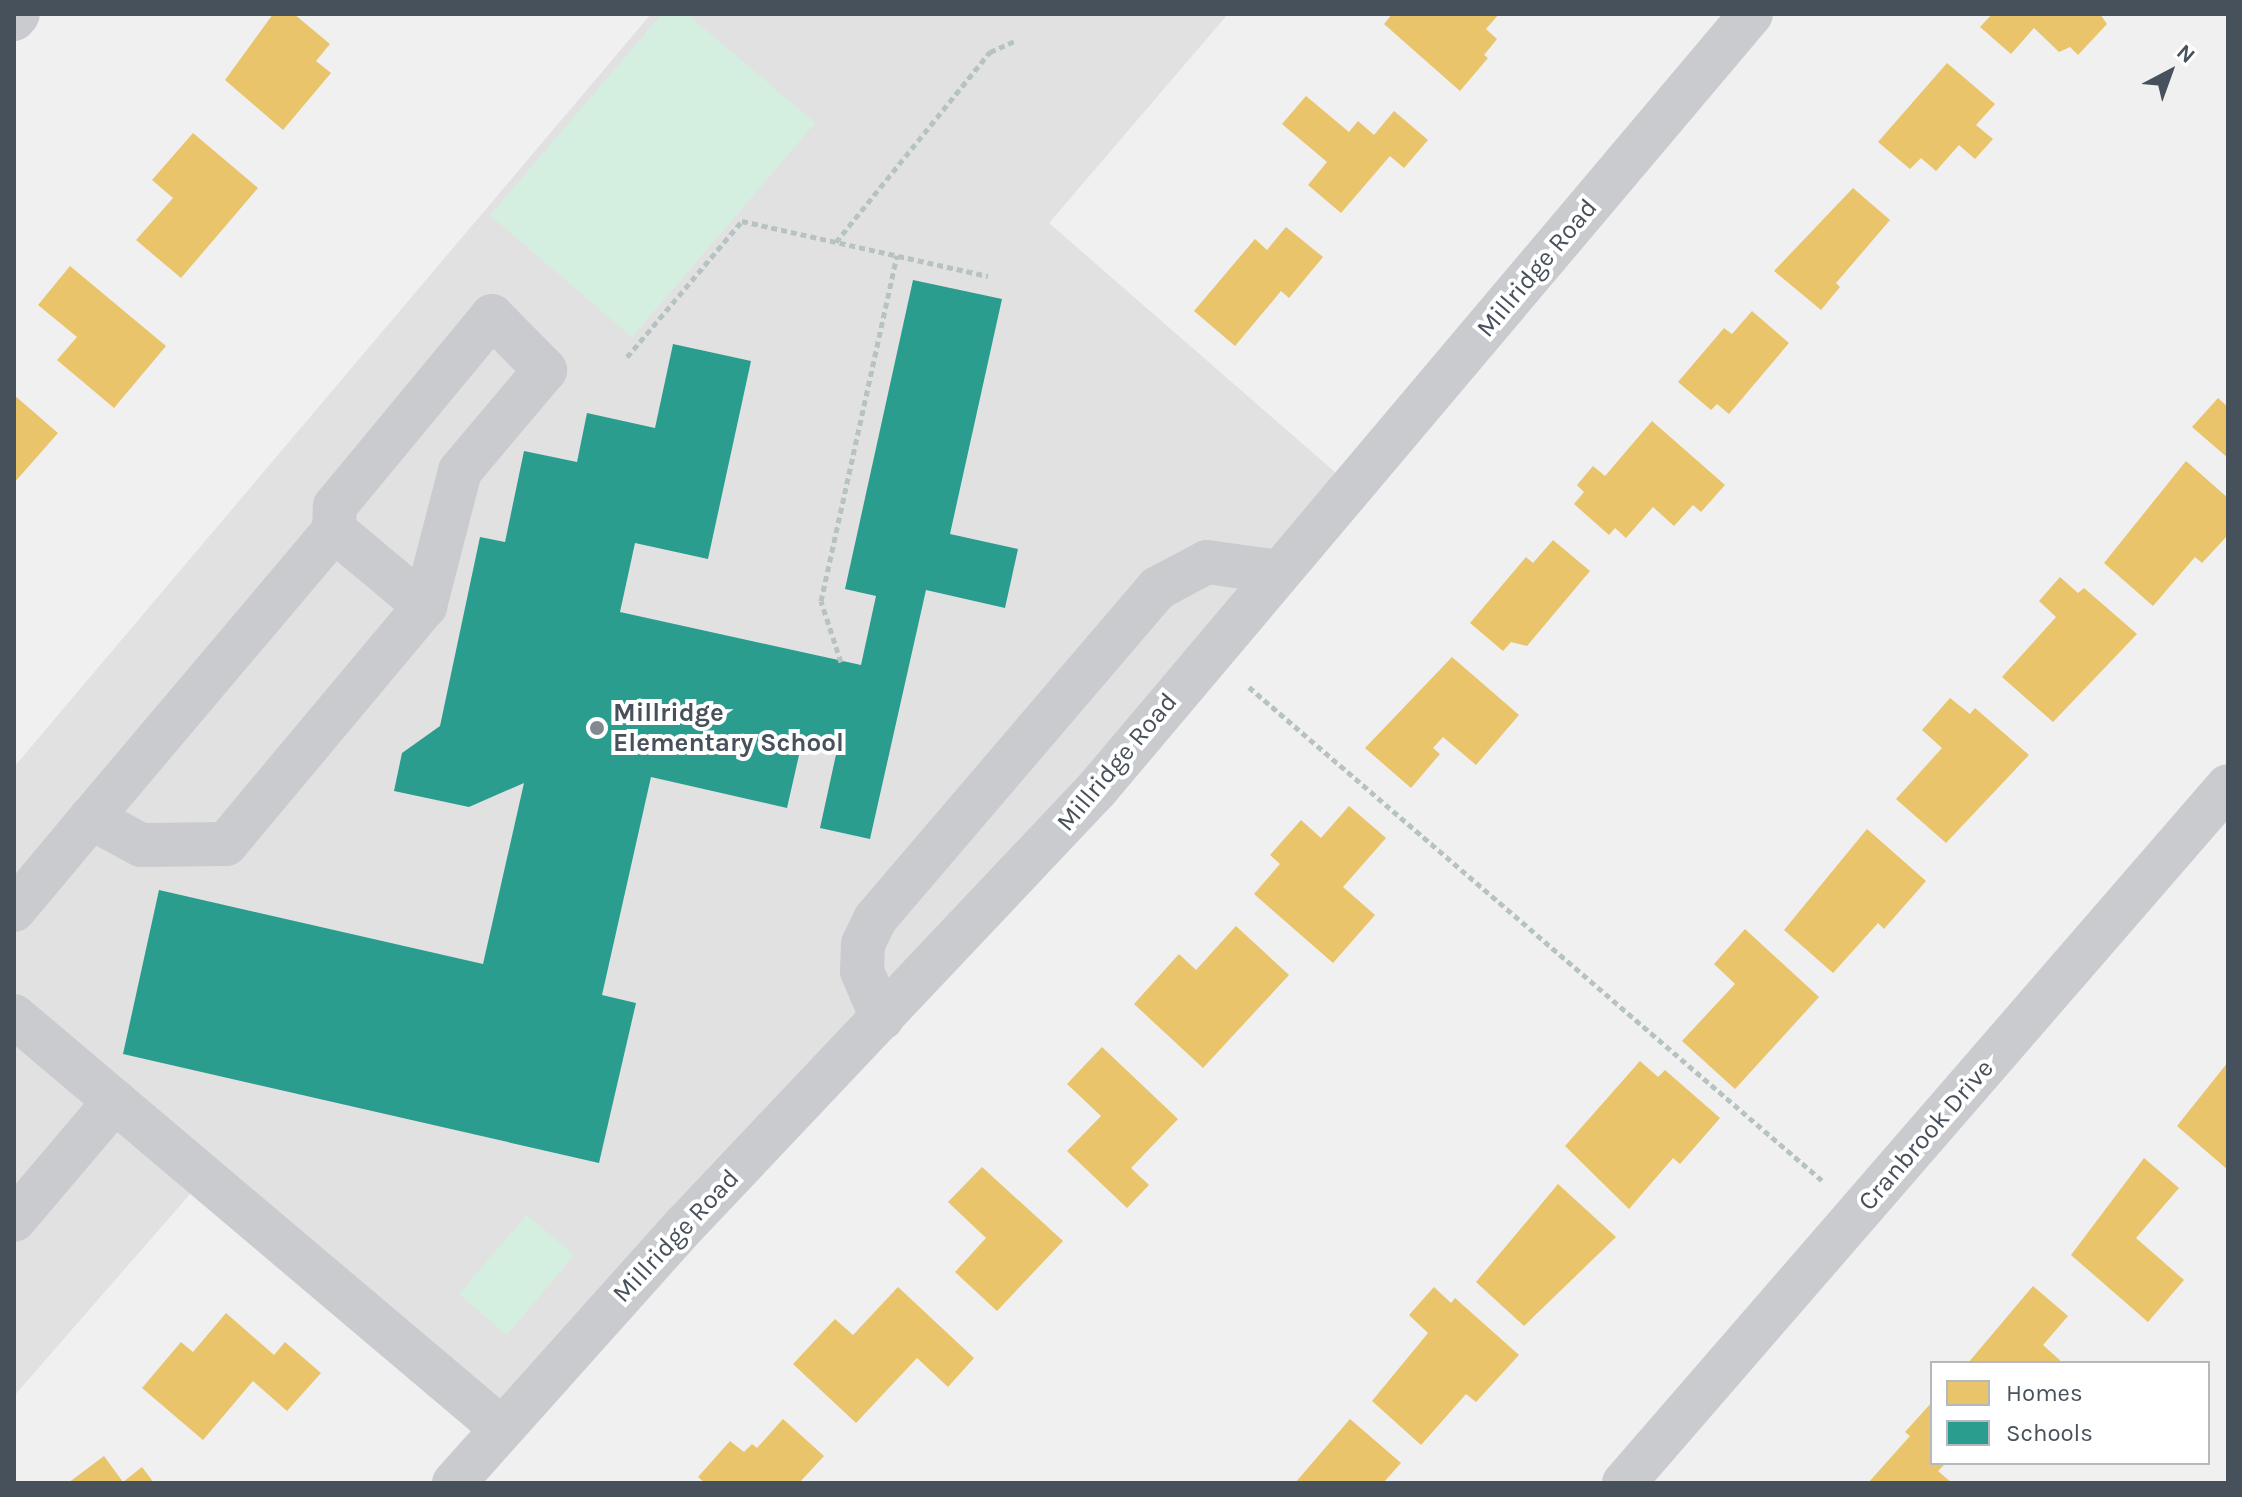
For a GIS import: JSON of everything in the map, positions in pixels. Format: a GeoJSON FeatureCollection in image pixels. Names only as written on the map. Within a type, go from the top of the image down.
{"type":"FeatureCollection","features":[{"type":"Feature","properties":{"kind":"street"},"geometry":{"type":"LineString","coordinates":[[14,19],[18,14]]}},
{"type":"Feature","properties":{"kind":"street","name":"Millridge Road"},"geometry":{"type":"LineString","coordinates":[[454,1483],[501,1428],[1097,789],[1751,14]]}},
{"type":"Feature","properties":{"kind":"street"},"geometry":{"type":"LineString","coordinates":[[14,910],[91,818],[334,530],[335,506],[492,316],[545,370],[460,471],[425,606],[226,844],[141,845],[91,818]]}},
{"type":"Feature","properties":{"kind":"street"},"geometry":{"type":"LineString","coordinates":[[334,530],[425,606]]}},
{"type":"Feature","properties":{"kind":"street"},"geometry":{"type":"LineString","coordinates":[[882,1018],[862,971],[863,944],[875,919],[1158,588],[1207,562],[1279,572]]}},
{"type":"Feature","properties":{"kind":"street","name":"Cranbrook Drive"},"geometry":{"type":"LineString","coordinates":[[1624,1483],[2228,786]]}},
{"type":"Feature","properties":{"kind":"street"},"geometry":{"type":"LineString","coordinates":[[18,1026],[115,1101],[501,1428]]}},
{"type":"Feature","properties":{"kind":"street"},"geometry":{"type":"LineString","coordinates":[[14,1220],[115,1101]]}},
{"type":"Feature","properties":{"kind":"path"},"geometry":{"type":"LineString","coordinates":[[836,242],[990,52],[1015,41]]}},
{"type":"Feature","properties":{"kind":"path"},"geometry":{"type":"LineString","coordinates":[[627,357],[742,221],[988,276]]}},
{"type":"Feature","properties":{"kind":"path"},"geometry":{"type":"LineString","coordinates":[[841,662],[821,601],[897,255]]}},
{"type":"Feature","properties":{"kind":"path"},"geometry":{"type":"LineString","coordinates":[[1249,687],[1825,1183]]}},
{"type":"Feature","properties":{"kind":"shaded area","name":"Millridge Elementary School"},"geometry":{"type":"Polygon","coordinates":[[[651,14],[1228,14],[1049,223],[1351,486],[501,1428],[205,1177],[14,1396],[14,767],[651,14]]]}},
{"type":"Feature","properties":{"kind":"green space"},"geometry":{"type":"Polygon","coordinates":[[[662,14],[687,14],[815,123],[632,337],[490,215],[662,14]]]}},
{"type":"Feature","properties":{"kind":"green space"},"geometry":{"type":"Polygon","coordinates":[[[527,1215],[574,1255],[507,1335],[459,1294],[527,1215]]]}},
{"type":"Feature","properties":{"kind":"building: Homes"},"geometry":{"type":"Polygon","coordinates":[[[273,14],[294,14],[330,44],[316,61],[331,73],[283,130],[225,80],[273,14]]]}},
{"type":"Feature","properties":{"kind":"building: Homes"},"geometry":{"type":"Polygon","coordinates":[[[1392,14],[1499,14],[1486,29],[1497,39],[1484,55],[1488,58],[1460,91],[1384,24],[1392,14]]]}},
{"type":"Feature","properties":{"kind":"building: Homes"},"geometry":{"type":"Polygon","coordinates":[[[1992,14],[2100,14],[2107,24],[2078,55],[2070,47],[2059,52],[2034,28],[2011,54],[1980,27],[1992,14]]]}},
{"type":"Feature","properties":{"kind":"building: Homes"},"geometry":{"type":"Polygon","coordinates":[[[1947,63],[1995,104],[1976,125],[1993,139],[1975,159],[1959,145],[1936,171],[1921,158],[1910,169],[1878,142],[1947,63]]]}},
{"type":"Feature","properties":{"kind":"building: Homes"},"geometry":{"type":"Polygon","coordinates":[[[1306,96],[1349,132],[1358,121],[1374,135],[1394,111],[1428,140],[1404,168],[1390,156],[1341,213],[1308,185],[1327,162],[1282,124],[1306,96]]]}},
{"type":"Feature","properties":{"kind":"building: Homes"},"geometry":{"type":"Polygon","coordinates":[[[193,133],[258,188],[181,278],[136,240],[173,198],[152,180],[193,133]]]}},
{"type":"Feature","properties":{"kind":"building: Homes"},"geometry":{"type":"Polygon","coordinates":[[[1853,188],[1890,220],[1836,283],[1840,287],[1821,310],[1774,271],[1853,188]]]}},
{"type":"Feature","properties":{"kind":"building: Homes"},"geometry":{"type":"Polygon","coordinates":[[[1286,227],[1323,257],[1289,298],[1281,291],[1235,346],[1194,311],[1255,239],[1267,250],[1286,227]]]}},
{"type":"Feature","properties":{"kind":"building: Homes"},"geometry":{"type":"Polygon","coordinates":[[[70,266],[166,346],[114,408],[57,360],[77,337],[38,305],[70,266]]]}},
{"type":"Feature","properties":{"kind":"building: Homes"},"geometry":{"type":"Polygon","coordinates":[[[1752,311],[1789,343],[1729,414],[1717,404],[1711,410],[1678,382],[1724,328],[1732,334],[1752,311]]]}},
{"type":"Feature","properties":{"kind":"building: Homes"},"geometry":{"type":"Polygon","coordinates":[[[14,395],[58,433],[14,483],[14,395]]]}},
{"type":"Feature","properties":{"kind":"building: Homes"},"geometry":{"type":"Polygon","coordinates":[[[2218,398],[2228,407],[2228,458],[2192,427],[2218,398]]]}},
{"type":"Feature","properties":{"kind":"building: Homes"},"geometry":{"type":"Polygon","coordinates":[[[1652,421],[1725,485],[1701,512],[1693,505],[1674,526],[1653,507],[1626,538],[1615,528],[1609,535],[1574,504],[1584,492],[1577,485],[1593,466],[1605,476],[1652,421]]]}},
{"type":"Feature","properties":{"kind":"building: Homes"},"geometry":{"type":"Polygon","coordinates":[[[2186,461],[2228,498],[2228,535],[2202,563],[2195,557],[2153,606],[2104,563],[2186,461]]]}},
{"type":"Feature","properties":{"kind":"building: Homes"},"geometry":{"type":"Polygon","coordinates":[[[1553,540],[1590,571],[1527,646],[1511,642],[1503,651],[1470,623],[1526,557],[1533,563],[1553,540]]]}},
{"type":"Feature","properties":{"kind":"building: Homes"},"geometry":{"type":"Polygon","coordinates":[[[2060,577],[2078,593],[2084,588],[2137,634],[2053,722],[2002,677],[2056,617],[2039,601],[2060,577]]]}},
{"type":"Feature","properties":{"kind":"building: Homes"},"geometry":{"type":"Polygon","coordinates":[[[1452,657],[1519,715],[1476,765],[1443,737],[1433,748],[1440,754],[1411,788],[1365,748],[1452,657]]]}},
{"type":"Feature","properties":{"kind":"building: Homes"},"geometry":{"type":"Polygon","coordinates":[[[1950,698],[1970,714],[1975,708],[2029,755],[1946,843],[1896,799],[1942,748],[1922,730],[1950,698]]]}},
{"type":"Feature","properties":{"kind":"building: Homes"},"geometry":{"type":"Polygon","coordinates":[[[1349,806],[1386,838],[1343,887],[1375,915],[1333,963],[1254,894],[1280,864],[1270,855],[1301,820],[1321,838],[1349,806]]]}},
{"type":"Feature","properties":{"kind":"building: Homes"},"geometry":{"type":"Polygon","coordinates":[[[1867,829],[1926,881],[1884,929],[1878,923],[1833,973],[1784,930],[1867,829]]]}},
{"type":"Feature","properties":{"kind":"building: Homes"},"geometry":{"type":"Polygon","coordinates":[[[1236,926],[1289,975],[1203,1068],[1134,1004],[1179,954],[1196,970],[1236,926]]]}},
{"type":"Feature","properties":{"kind":"building: Homes"},"geometry":{"type":"Polygon","coordinates":[[[1745,929],[1819,997],[1735,1089],[1682,1041],[1735,984],[1714,964],[1745,929]]]}},
{"type":"Feature","properties":{"kind":"building: Homes"},"geometry":{"type":"Polygon","coordinates":[[[1102,1047],[1178,1119],[1131,1168],[1149,1185],[1127,1208],[1067,1151],[1101,1116],[1067,1084],[1102,1047]]]}},
{"type":"Feature","properties":{"kind":"building: Homes"},"geometry":{"type":"Polygon","coordinates":[[[1640,1061],[1658,1077],[1665,1070],[1720,1118],[1680,1164],[1673,1158],[1629,1209],[1565,1146],[1640,1061]]]}},
{"type":"Feature","properties":{"kind":"building: Homes"},"geometry":{"type":"Polygon","coordinates":[[[2228,1062],[2228,1170],[2177,1126],[2228,1062]]]}},
{"type":"Feature","properties":{"kind":"building: Homes"},"geometry":{"type":"Polygon","coordinates":[[[2144,1158],[2179,1188],[2136,1238],[2184,1280],[2148,1322],[2071,1255],[2144,1158]]]}},
{"type":"Feature","properties":{"kind":"building: Homes"},"geometry":{"type":"Polygon","coordinates":[[[982,1167],[1063,1241],[997,1311],[955,1272],[986,1238],[948,1202],[982,1167]]]}},
{"type":"Feature","properties":{"kind":"building: Homes"},"geometry":{"type":"Polygon","coordinates":[[[1558,1184],[1616,1237],[1524,1326],[1476,1282],[1558,1184]]]}},
{"type":"Feature","properties":{"kind":"building: Homes"},"geometry":{"type":"Polygon","coordinates":[[[2033,1286],[2068,1316],[2043,1345],[2061,1361],[1970,1361],[2033,1286]]]}},
{"type":"Feature","properties":{"kind":"building: Homes"},"geometry":{"type":"Polygon","coordinates":[[[898,1287],[974,1358],[948,1387],[917,1358],[856,1423],[793,1364],[835,1319],[853,1335],[898,1287]]]}},
{"type":"Feature","properties":{"kind":"building: Homes"},"geometry":{"type":"Polygon","coordinates":[[[1434,1287],[1451,1303],[1455,1298],[1519,1355],[1476,1402],[1466,1394],[1421,1445],[1372,1401],[1428,1333],[1409,1315],[1434,1287]]]}},
{"type":"Feature","properties":{"kind":"building: Homes"},"geometry":{"type":"Polygon","coordinates":[[[226,1313],[274,1355],[285,1342],[321,1373],[287,1411],[253,1381],[203,1440],[142,1388],[181,1342],[193,1352],[226,1313]]]}},
{"type":"Feature","properties":{"kind":"building: Homes"},"geometry":{"type":"Polygon","coordinates":[[[1930,1404],[1930,1465],[1944,1465],[1938,1471],[1952,1483],[1868,1483],[1910,1436],[1905,1432],[1930,1404]]]}},
{"type":"Feature","properties":{"kind":"building: Homes"},"geometry":{"type":"Polygon","coordinates":[[[783,1419],[824,1456],[799,1483],[705,1483],[698,1477],[730,1441],[744,1452],[752,1444],[757,1448],[783,1419]]]}},
{"type":"Feature","properties":{"kind":"building: Homes"},"geometry":{"type":"Polygon","coordinates":[[[1350,1419],[1401,1463],[1383,1483],[1295,1483],[1350,1419]]]}},
{"type":"Feature","properties":{"kind":"building: Homes"},"geometry":{"type":"Polygon","coordinates":[[[104,1456],[123,1482],[142,1467],[154,1483],[68,1483],[104,1456]]]}},
{"type":"Feature","properties":{"kind":"building: Schools","name":"Millridge Elementary School"},"geometry":{"type":"Polygon","coordinates":[[[913,280],[1002,299],[950,534],[1018,549],[1005,608],[926,590],[870,839],[820,828],[837,750],[802,742],[787,808],[651,777],[602,995],[636,1003],[599,1163],[123,1054],[159,890],[483,964],[524,783],[469,807],[394,791],[402,753],[440,726],[480,537],[505,542],[524,451],[577,462],[587,413],[655,428],[673,344],[751,361],[708,559],[635,543],[620,612],[861,665],[876,596],[845,589],[913,280]]]}},
{"type":"Feature","properties":{"kind":"place","name":"Millridge Elementary School"},"geometry":{"type":"Point","coordinates":[597,728]}}]}
